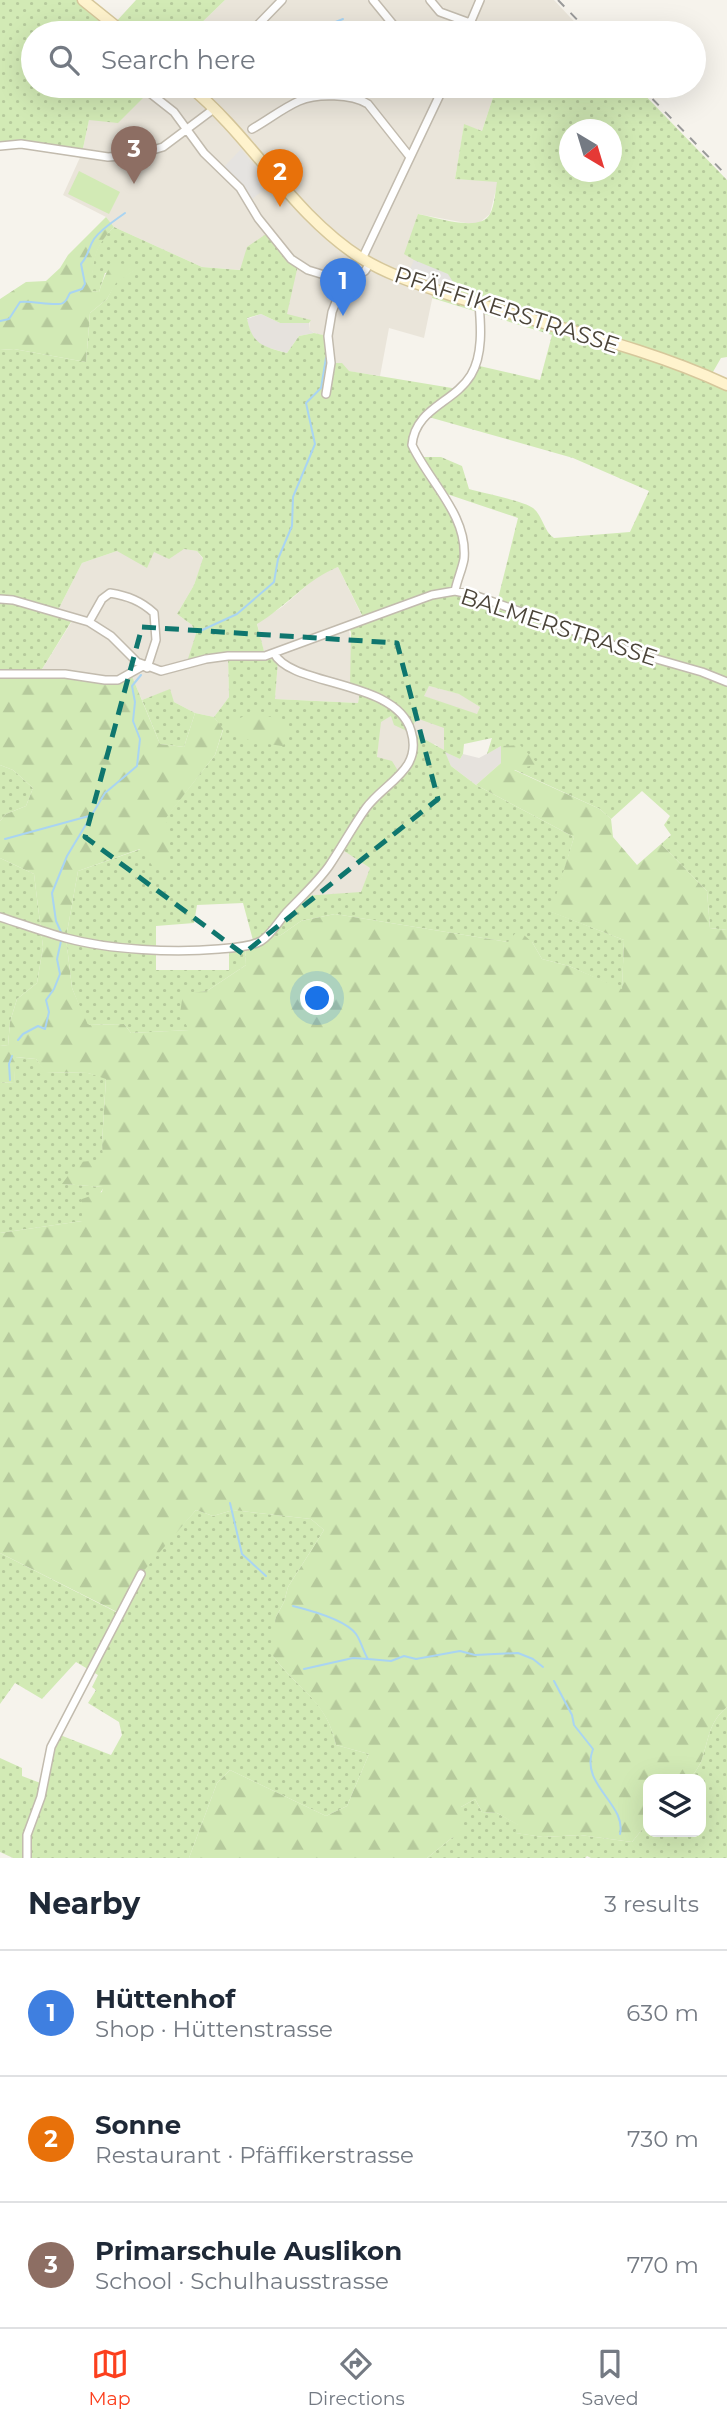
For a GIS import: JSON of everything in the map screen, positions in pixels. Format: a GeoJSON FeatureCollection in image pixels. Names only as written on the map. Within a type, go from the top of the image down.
{"type":"FeatureCollection","features":[{"type":"Feature","properties":{"kind":"main road"},"geometry":{"type":"LineString","coordinates":[[83,0],[109,21]]}},
{"type":"Feature","properties":{"kind":"main road","name":"PFÄFFIKERSTRASSE"},"geometry":{"type":"LineString","coordinates":[[205,98],[235,128],[264,166],[322,228],[366,261],[405,280],[666,361],[727,385]]}},
{"type":"Feature","properties":{"kind":"street"},"geometry":{"type":"LineString","coordinates":[[262,21],[282,0]]}},
{"type":"Feature","properties":{"kind":"street"},"geometry":{"type":"LineString","coordinates":[[373,0],[390,21]]}},
{"type":"Feature","properties":{"kind":"street"},"geometry":{"type":"LineString","coordinates":[[430,0],[440,12],[465,21]]}},
{"type":"Feature","properties":{"kind":"street"},"geometry":{"type":"LineString","coordinates":[[471,21],[480,0]]}},
{"type":"Feature","properties":{"kind":"street"},"geometry":{"type":"LineString","coordinates":[[156,98],[168,107],[209,158],[243,192],[258,218],[291,259],[307,270],[344,281]]}},
{"type":"Feature","properties":{"kind":"street"},"geometry":{"type":"LineString","coordinates":[[252,129],[299,101],[309,98]]}},
{"type":"Feature","properties":{"kind":"street"},"geometry":{"type":"LineString","coordinates":[[359,98],[368,104],[410,157]]}},
{"type":"Feature","properties":{"kind":"street"},"geometry":{"type":"LineString","coordinates":[[326,394],[331,363],[328,336],[331,312],[344,281],[365,271],[377,228],[438,98]]}},
{"type":"Feature","properties":{"kind":"street"},"geometry":{"type":"LineString","coordinates":[[0,146],[21,144],[120,157],[157,150],[215,108]]}},
{"type":"Feature","properties":{"kind":"street"},"geometry":{"type":"LineString","coordinates":[[455,591],[463,566],[462,535],[455,514],[412,445],[418,422],[458,389],[472,373],[481,332],[479,304]]}},
{"type":"Feature","properties":{"kind":"street","name":"BALMERSTRASSE"},"geometry":{"type":"LineString","coordinates":[[145,667],[161,671],[206,659],[228,656],[260,657],[432,595],[455,591],[474,595],[632,652],[727,682]]}},
{"type":"Feature","properties":{"kind":"street"},"geometry":{"type":"LineString","coordinates":[[0,674],[65,674],[118,680],[145,667],[156,640],[154,613],[147,606],[130,597],[110,593],[102,598],[89,622]]}},
{"type":"Feature","properties":{"kind":"street"},"geometry":{"type":"LineString","coordinates":[[0,599],[13,600],[89,622],[111,636],[145,667]]}},
{"type":"Feature","properties":{"kind":"street"},"geometry":{"type":"LineString","coordinates":[[0,917],[78,941],[152,950],[205,950],[262,940],[327,869],[366,807],[406,768],[412,756],[411,731],[407,720],[398,709],[350,687],[288,667],[278,662],[274,653]]}},
{"type":"Feature","properties":{"kind":"street"},"geometry":{"type":"LineString","coordinates":[[27,1858],[27,1835],[41,1797],[51,1746],[141,1574]]}},
{"type":"Feature","properties":{"kind":"highlighted area"},"geometry":{"type":"Polygon","coordinates":[[[142,627],[397,643],[438,799],[243,954],[85,837],[142,627]]]}},
{"type":"Feature","properties":{"kind":"shaded area"},"geometry":{"type":"Polygon","coordinates":[[[225,0],[554,0],[574,21],[203,21],[225,0]]]}},
{"type":"Feature","properties":{"kind":"shaded area"},"geometry":{"type":"Polygon","coordinates":[[[123,98],[493,98],[482,131],[464,125],[455,179],[498,181],[490,214],[478,224],[418,214],[414,260],[434,290],[424,338],[389,328],[380,376],[348,371],[331,363],[327,336],[309,329],[310,320],[287,315],[241,270],[202,267],[114,227],[106,217],[63,195],[82,153],[89,120],[123,98]]]}},
{"type":"Feature","properties":{"kind":"shaded area"},"geometry":{"type":"Polygon","coordinates":[[[241,149],[270,185],[252,199],[223,168],[241,149]]]}},
{"type":"Feature","properties":{"kind":"shaded area"},"geometry":{"type":"Polygon","coordinates":[[[414,260],[448,274],[453,282],[454,296],[405,280],[414,260]]]}},
{"type":"Feature","properties":{"kind":"shaded area"},"geometry":{"type":"Polygon","coordinates":[[[261,314],[280,323],[309,323],[309,329],[314,333],[299,336],[287,353],[262,346],[251,336],[247,319],[261,314]]]}},
{"type":"Feature","properties":{"kind":"shaded area"},"geometry":{"type":"Polygon","coordinates":[[[184,549],[197,551],[203,559],[194,585],[177,614],[192,625],[196,634],[228,656],[229,697],[214,717],[195,713],[174,702],[169,690],[142,700],[131,675],[118,680],[39,674],[74,618],[57,612],[82,563],[117,551],[154,552],[184,549]]]}},
{"type":"Feature","properties":{"kind":"shaded area"},"geometry":{"type":"Polygon","coordinates":[[[338,567],[364,620],[348,626],[360,691],[358,703],[275,699],[278,661],[265,656],[257,623],[282,607],[320,574],[338,567]]]}},
{"type":"Feature","properties":{"kind":"shaded area"},"geometry":{"type":"Polygon","coordinates":[[[429,686],[460,694],[480,707],[477,715],[423,696],[429,686]]]}},
{"type":"Feature","properties":{"kind":"shaded area"},"geometry":{"type":"Polygon","coordinates":[[[391,716],[416,717],[445,727],[444,751],[435,744],[411,761],[400,774],[377,758],[380,722],[391,716]]]}},
{"type":"Feature","properties":{"kind":"shaded area"},"geometry":{"type":"Polygon","coordinates":[[[501,746],[501,763],[476,785],[451,766],[444,751],[460,759],[463,754],[479,758],[501,746]]]}},
{"type":"Feature","properties":{"kind":"shaded area"},"geometry":{"type":"Polygon","coordinates":[[[340,848],[370,868],[361,893],[301,896],[340,848]]]}},
{"type":"Feature","properties":{"kind":"green space"},"geometry":{"type":"Polygon","coordinates":[[[0,0],[83,0],[108,21],[21,21],[21,98],[143,98],[118,123],[89,120],[82,153],[0,146],[0,0]]]}},
{"type":"Feature","properties":{"kind":"green space"},"geometry":{"type":"Polygon","coordinates":[[[136,0],[225,0],[203,21],[117,21],[136,0]]]}},
{"type":"Feature","properties":{"kind":"green space"},"geometry":{"type":"Polygon","coordinates":[[[493,98],[648,98],[727,180],[727,357],[721,358],[710,377],[727,385],[727,930],[710,928],[707,891],[661,844],[671,835],[664,825],[670,816],[642,791],[611,819],[600,809],[513,769],[501,746],[487,754],[492,738],[464,744],[460,759],[445,752],[451,766],[476,785],[574,837],[552,912],[624,940],[622,990],[569,966],[542,959],[532,942],[508,942],[335,914],[301,921],[281,935],[254,944],[243,903],[197,905],[194,923],[156,926],[156,970],[229,970],[229,948],[245,945],[246,965],[207,991],[183,995],[190,1030],[131,1033],[124,1024],[87,1025],[72,988],[66,938],[78,871],[141,849],[215,755],[223,730],[214,717],[229,697],[228,656],[186,665],[196,634],[192,625],[177,614],[194,585],[203,558],[197,551],[184,549],[169,559],[154,552],[147,568],[117,551],[82,563],[57,612],[74,617],[39,674],[0,674],[0,350],[14,349],[86,362],[90,313],[107,299],[115,283],[137,268],[105,273],[99,292],[90,291],[97,249],[114,227],[202,267],[240,270],[247,247],[269,232],[298,265],[287,314],[311,320],[309,323],[280,323],[261,314],[247,318],[252,334],[265,346],[287,353],[299,336],[314,333],[328,336],[331,363],[342,363],[349,371],[458,389],[475,365],[540,380],[552,335],[432,298],[434,290],[414,260],[404,254],[418,214],[467,223],[485,220],[490,214],[497,182],[455,179],[464,124],[482,131],[493,98]],[[425,416],[413,434],[418,457],[441,457],[462,466],[469,489],[528,505],[539,515],[554,538],[630,532],[649,491],[573,458],[425,416]],[[441,492],[455,514],[464,555],[455,591],[497,603],[518,518],[441,492]],[[338,567],[306,586],[257,624],[265,655],[274,653],[278,661],[275,699],[358,703],[360,691],[350,687],[351,632],[348,626],[364,619],[338,567]],[[429,686],[424,696],[477,714],[480,707],[459,694],[429,686]],[[391,716],[381,722],[377,757],[392,761],[400,774],[411,761],[412,740],[417,735],[444,750],[444,728],[416,718],[412,730],[407,731],[394,725],[391,716]],[[341,849],[302,896],[361,892],[370,868],[341,849]]]}},
{"type":"Feature","properties":{"kind":"green space"},"geometry":{"type":"Polygon","coordinates":[[[79,171],[120,192],[109,214],[68,194],[79,171]]]}},
{"type":"Feature","properties":{"kind":"green space"},"geometry":{"type":"Polygon","coordinates":[[[106,217],[114,227],[98,249],[91,291],[99,292],[108,271],[116,264],[138,268],[116,283],[107,299],[90,313],[86,362],[14,349],[0,350],[0,299],[26,282],[46,281],[106,217]]]}},
{"type":"Feature","properties":{"kind":"green space"},"geometry":{"type":"Polygon","coordinates":[[[0,674],[39,674],[105,680],[131,674],[160,744],[184,747],[195,713],[214,717],[223,729],[215,755],[166,818],[171,866],[154,868],[140,849],[78,871],[66,938],[72,988],[88,1025],[124,1024],[131,1033],[189,1030],[180,1013],[183,994],[207,991],[246,965],[245,945],[281,935],[301,921],[335,914],[508,942],[518,930],[532,942],[542,959],[569,966],[622,989],[624,940],[551,912],[574,837],[476,785],[501,763],[501,746],[520,745],[538,764],[514,770],[600,809],[611,819],[613,837],[637,865],[661,844],[707,891],[710,928],[727,930],[727,1707],[713,1725],[701,1762],[693,1774],[643,1774],[643,1828],[632,1842],[580,1835],[543,1837],[515,1833],[518,1825],[497,1813],[482,1812],[475,1799],[461,1807],[463,1836],[453,1837],[427,1858],[189,1858],[217,1783],[230,1770],[326,1816],[347,1806],[369,1754],[336,1745],[332,1730],[319,1706],[273,1656],[271,1645],[276,1617],[288,1587],[324,1530],[311,1519],[233,1510],[213,1516],[196,1510],[141,1574],[121,1614],[0,1553],[0,1233],[82,1221],[82,1199],[102,1192],[103,1187],[62,1184],[78,1162],[103,1160],[106,1079],[88,1073],[45,1072],[36,1059],[16,1057],[14,1083],[0,1082],[0,1045],[8,1046],[10,1022],[17,999],[37,983],[43,947],[34,874],[0,858],[0,821],[6,814],[26,806],[33,788],[13,770],[0,765],[0,674]]]}},
{"type":"Feature","properties":{"kind":"green space"},"geometry":{"type":"Polygon","coordinates":[[[170,689],[174,702],[195,713],[184,747],[160,744],[142,700],[170,689]]]}},
{"type":"Feature","properties":{"kind":"green space"},"geometry":{"type":"Polygon","coordinates":[[[252,713],[280,722],[289,739],[282,746],[261,743],[240,736],[229,727],[235,720],[252,713]]]}},
{"type":"Feature","properties":{"kind":"green space"},"geometry":{"type":"Polygon","coordinates":[[[0,765],[13,770],[33,788],[26,806],[6,814],[0,821],[0,765]]]}},
{"type":"Feature","properties":{"kind":"green space"},"geometry":{"type":"Polygon","coordinates":[[[0,858],[34,874],[43,947],[37,983],[17,999],[10,1022],[8,1046],[0,1045],[0,858]]]}},
{"type":"Feature","properties":{"kind":"green space"},"geometry":{"type":"Polygon","coordinates":[[[15,1057],[36,1059],[46,1072],[88,1073],[106,1078],[102,1143],[104,1160],[63,1184],[104,1187],[82,1221],[0,1233],[0,1082],[14,1083],[15,1057]]]}},
{"type":"Feature","properties":{"kind":"green space"},"geometry":{"type":"Polygon","coordinates":[[[196,1510],[213,1516],[233,1510],[311,1519],[324,1530],[288,1587],[276,1617],[273,1656],[319,1706],[332,1730],[336,1745],[369,1754],[347,1806],[326,1816],[230,1770],[217,1783],[189,1858],[13,1858],[0,1852],[0,1758],[22,1768],[22,1776],[43,1784],[46,1763],[60,1735],[111,1755],[122,1735],[119,1722],[88,1703],[96,1690],[92,1687],[98,1675],[76,1662],[42,1699],[15,1683],[0,1704],[0,1553],[120,1614],[141,1574],[196,1510]]]}},
{"type":"Feature","properties":{"kind":"green space"},"geometry":{"type":"Polygon","coordinates":[[[727,1707],[727,1858],[427,1858],[453,1837],[461,1807],[475,1799],[482,1812],[497,1813],[519,1825],[516,1833],[543,1837],[580,1835],[632,1842],[643,1828],[643,1837],[706,1837],[706,1774],[693,1774],[701,1762],[713,1725],[727,1707]]]}},
{"type":"Feature","properties":{"kind":"waterway"},"geometry":{"type":"LineString","coordinates":[[338,21],[343,19]]}},
{"type":"Feature","properties":{"kind":"waterway"},"geometry":{"type":"LineString","coordinates":[[0,321],[9,319],[20,302],[60,304],[66,301],[70,293],[82,289],[85,284],[81,264],[92,242],[104,228],[125,213]]}},
{"type":"Feature","properties":{"kind":"waterway"},"geometry":{"type":"LineString","coordinates":[[198,632],[237,614],[274,582],[278,559],[292,526],[293,497],[315,444],[306,403],[321,388],[326,358]]}},
{"type":"Feature","properties":{"kind":"waterway"},"geometry":{"type":"LineString","coordinates":[[61,932],[56,921],[52,893],[67,856],[105,793],[137,766],[140,739],[133,721],[135,702],[132,686],[141,675]]}},
{"type":"Feature","properties":{"kind":"waterway"},"geometry":{"type":"LineString","coordinates":[[5,839],[89,816]]}},
{"type":"Feature","properties":{"kind":"waterway"},"geometry":{"type":"LineString","coordinates":[[18,1040],[38,1026],[45,1029],[49,1012],[46,1000],[60,974],[57,959],[61,941]]}},
{"type":"Feature","properties":{"kind":"waterway"},"geometry":{"type":"LineString","coordinates":[[10,1080],[9,1064],[12,1056]]}},
{"type":"Feature","properties":{"kind":"waterway"},"geometry":{"type":"LineString","coordinates":[[230,1503],[242,1554],[266,1576]]}},
{"type":"Feature","properties":{"kind":"waterway"},"geometry":{"type":"LineString","coordinates":[[293,1606],[344,1624],[358,1637],[368,1659],[391,1661],[404,1656],[416,1659],[460,1651],[475,1655],[518,1653],[543,1667]]}},
{"type":"Feature","properties":{"kind":"waterway"},"geometry":{"type":"LineString","coordinates":[[304,1669],[353,1658],[368,1659]]}},
{"type":"Feature","properties":{"kind":"waterway"},"geometry":{"type":"LineString","coordinates":[[554,1681],[572,1715],[574,1725],[593,1749],[590,1762],[592,1773],[617,1813],[620,1834]]}},
{"type":"Feature","properties":{"kind":"railway"},"geometry":{"type":"LineString","coordinates":[[558,0],[578,21]]}},
{"type":"Feature","properties":{"kind":"railway"},"geometry":{"type":"LineString","coordinates":[[652,98],[727,176]]}},
{"type":"Feature","properties":{"kind":"place","name":"Primarschule Auslikon"},"geometry":{"type":"Point","coordinates":[134,184]}},
{"type":"Feature","properties":{"kind":"place","name":"Sonne"},"geometry":{"type":"Point","coordinates":[280,207]}},
{"type":"Feature","properties":{"kind":"place","name":"Hüttenhof"},"geometry":{"type":"Point","coordinates":[343,316]}}]}
